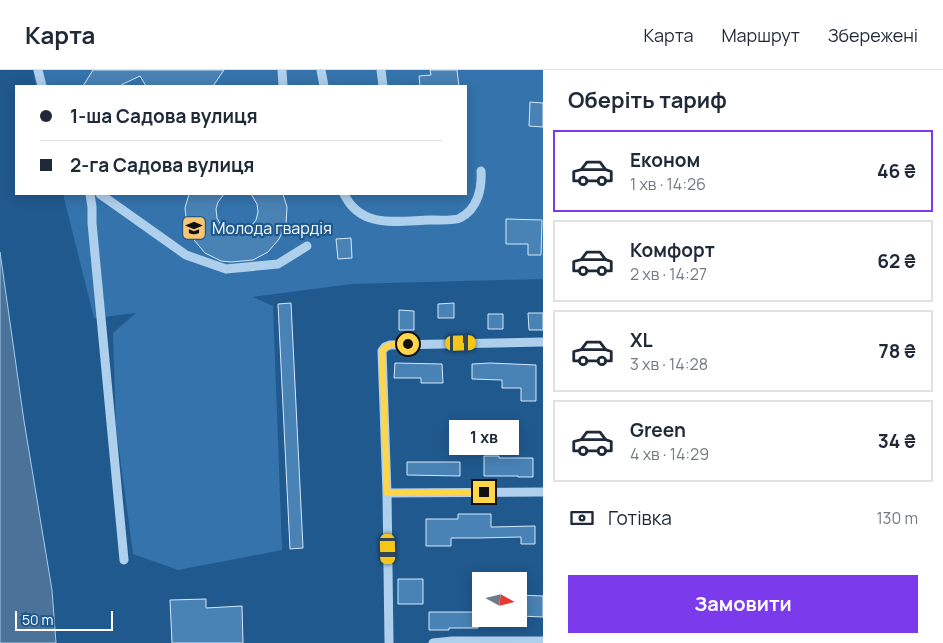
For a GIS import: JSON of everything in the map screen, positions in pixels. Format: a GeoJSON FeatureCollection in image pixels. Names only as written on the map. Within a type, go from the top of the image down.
{"type":"FeatureCollection","features":[{"type":"Feature","properties":{"kind":"street"},"geometry":{"type":"LineString","coordinates":[[38,70],[42,85]]}},
{"type":"Feature","properties":{"kind":"street"},"geometry":{"type":"LineString","coordinates":[[282,70],[283,85]]}},
{"type":"Feature","properties":{"kind":"street"},"geometry":{"type":"LineString","coordinates":[[321,70],[324,85]]}},
{"type":"Feature","properties":{"kind":"street"},"geometry":{"type":"LineString","coordinates":[[381,70],[383,85]]}},
{"type":"Feature","properties":{"kind":"street"},"geometry":{"type":"LineString","coordinates":[[344,195],[348,203],[360,214],[374,220],[459,219],[470,210],[478,198],[481,185],[481,171]]}},
{"type":"Feature","properties":{"kind":"street"},"geometry":{"type":"LineString","coordinates":[[90,195],[124,560]]}},
{"type":"Feature","properties":{"kind":"street"},"geometry":{"type":"LineString","coordinates":[[101,195],[186,255],[226,269],[278,264],[307,246]]}},
{"type":"Feature","properties":{"kind":"street"},"geometry":{"type":"LineString","coordinates":[[389,643],[387,493],[382,351],[390,345],[543,342]]}},
{"type":"Feature","properties":{"kind":"street"},"geometry":{"type":"LineString","coordinates":[[387,493],[543,492]]}},
{"type":"Feature","properties":{"kind":"street"},"geometry":{"type":"LineString","coordinates":[[433,643],[452,641],[543,641]]}},
{"type":"Feature","properties":{"kind":"shaded area"},"geometry":{"type":"Polygon","coordinates":[[[33,70],[543,70],[543,279],[352,284],[253,297],[273,306],[282,550],[178,570],[133,554],[116,427],[113,333],[136,313],[94,318],[63,195],[467,195],[467,85],[36,85],[33,70]]]}},
{"type":"Feature","properties":{"kind":"shaded area"},"geometry":{"type":"Polygon","coordinates":[[[0,252],[24,421],[52,590],[56,643],[0,643],[0,252]]]}},
{"type":"Feature","properties":{"kind":"building"},"geometry":{"type":"Polygon","coordinates":[[[93,70],[224,70],[214,85],[145,85],[140,76],[122,85],[84,85],[93,70]]]}},
{"type":"Feature","properties":{"kind":"building"},"geometry":{"type":"Polygon","coordinates":[[[430,70],[457,70],[459,85],[420,85],[419,76],[431,75],[430,70]]]}},
{"type":"Feature","properties":{"kind":"building"},"geometry":{"type":"Polygon","coordinates":[[[530,102],[543,103],[543,127],[529,126],[530,102]]]}},
{"type":"Feature","properties":{"kind":"building"},"geometry":{"type":"Polygon","coordinates":[[[189,195],[223,195],[216,209],[217,218],[221,225],[227,230],[244,231],[256,220],[258,212],[257,204],[252,195],[283,195],[287,207],[286,224],[279,239],[268,252],[253,260],[221,261],[205,253],[194,240],[187,225],[185,208],[189,195]]]}},
{"type":"Feature","properties":{"kind":"building"},"geometry":{"type":"Polygon","coordinates":[[[506,219],[542,220],[541,255],[528,255],[528,244],[506,244],[506,219]]]}},
{"type":"Feature","properties":{"kind":"building"},"geometry":{"type":"Polygon","coordinates":[[[351,238],[352,258],[338,259],[336,239],[351,238]]]}},
{"type":"Feature","properties":{"kind":"building"},"geometry":{"type":"Polygon","coordinates":[[[291,303],[303,548],[290,549],[278,304],[291,303]]]}},
{"type":"Feature","properties":{"kind":"building"},"geometry":{"type":"Polygon","coordinates":[[[454,303],[454,318],[438,318],[438,304],[454,303]]]}},
{"type":"Feature","properties":{"kind":"building"},"geometry":{"type":"Polygon","coordinates":[[[399,310],[414,311],[414,330],[399,330],[399,310]]]}},
{"type":"Feature","properties":{"kind":"building"},"geometry":{"type":"Polygon","coordinates":[[[528,313],[543,313],[543,330],[529,330],[528,313]]]}},
{"type":"Feature","properties":{"kind":"building"},"geometry":{"type":"Polygon","coordinates":[[[488,314],[503,314],[503,329],[488,329],[488,314]]]}},
{"type":"Feature","properties":{"kind":"building"},"geometry":{"type":"Polygon","coordinates":[[[395,363],[442,364],[443,383],[421,383],[421,378],[394,378],[395,363]]]}},
{"type":"Feature","properties":{"kind":"building"},"geometry":{"type":"Polygon","coordinates":[[[472,364],[536,365],[536,401],[521,401],[521,388],[502,388],[502,380],[472,379],[472,364]]]}},
{"type":"Feature","properties":{"kind":"building"},"geometry":{"type":"Polygon","coordinates":[[[484,456],[533,458],[533,477],[484,476],[484,456]]]}},
{"type":"Feature","properties":{"kind":"building"},"geometry":{"type":"Polygon","coordinates":[[[407,462],[460,462],[460,476],[407,475],[407,462]]]}},
{"type":"Feature","properties":{"kind":"building"},"geometry":{"type":"Polygon","coordinates":[[[458,514],[491,514],[491,527],[535,526],[535,544],[521,544],[521,537],[451,538],[451,546],[426,546],[426,519],[458,519],[458,514]]]}},
{"type":"Feature","properties":{"kind":"building"},"geometry":{"type":"Polygon","coordinates":[[[398,579],[423,579],[423,604],[398,604],[398,579]]]}},
{"type":"Feature","properties":{"kind":"building"},"geometry":{"type":"Polygon","coordinates":[[[528,595],[543,596],[543,617],[528,616],[528,595]]]}},
{"type":"Feature","properties":{"kind":"building"},"geometry":{"type":"Polygon","coordinates":[[[206,599],[206,608],[242,606],[243,643],[172,643],[170,600],[206,599]]]}},
{"type":"Feature","properties":{"kind":"building"},"geometry":{"type":"Polygon","coordinates":[[[429,612],[472,612],[472,628],[429,630],[429,612]]]}},
{"type":"Feature","properties":{"kind":"place","name":"Молода гвардія"},"geometry":{"type":"Point","coordinates":[194,228]}},
{"type":"Feature","properties":{"kind":"route"},"geometry":{"type":"LineString","coordinates":[[408,344],[390,345],[382,351],[387,493],[484,492]]}}]}
